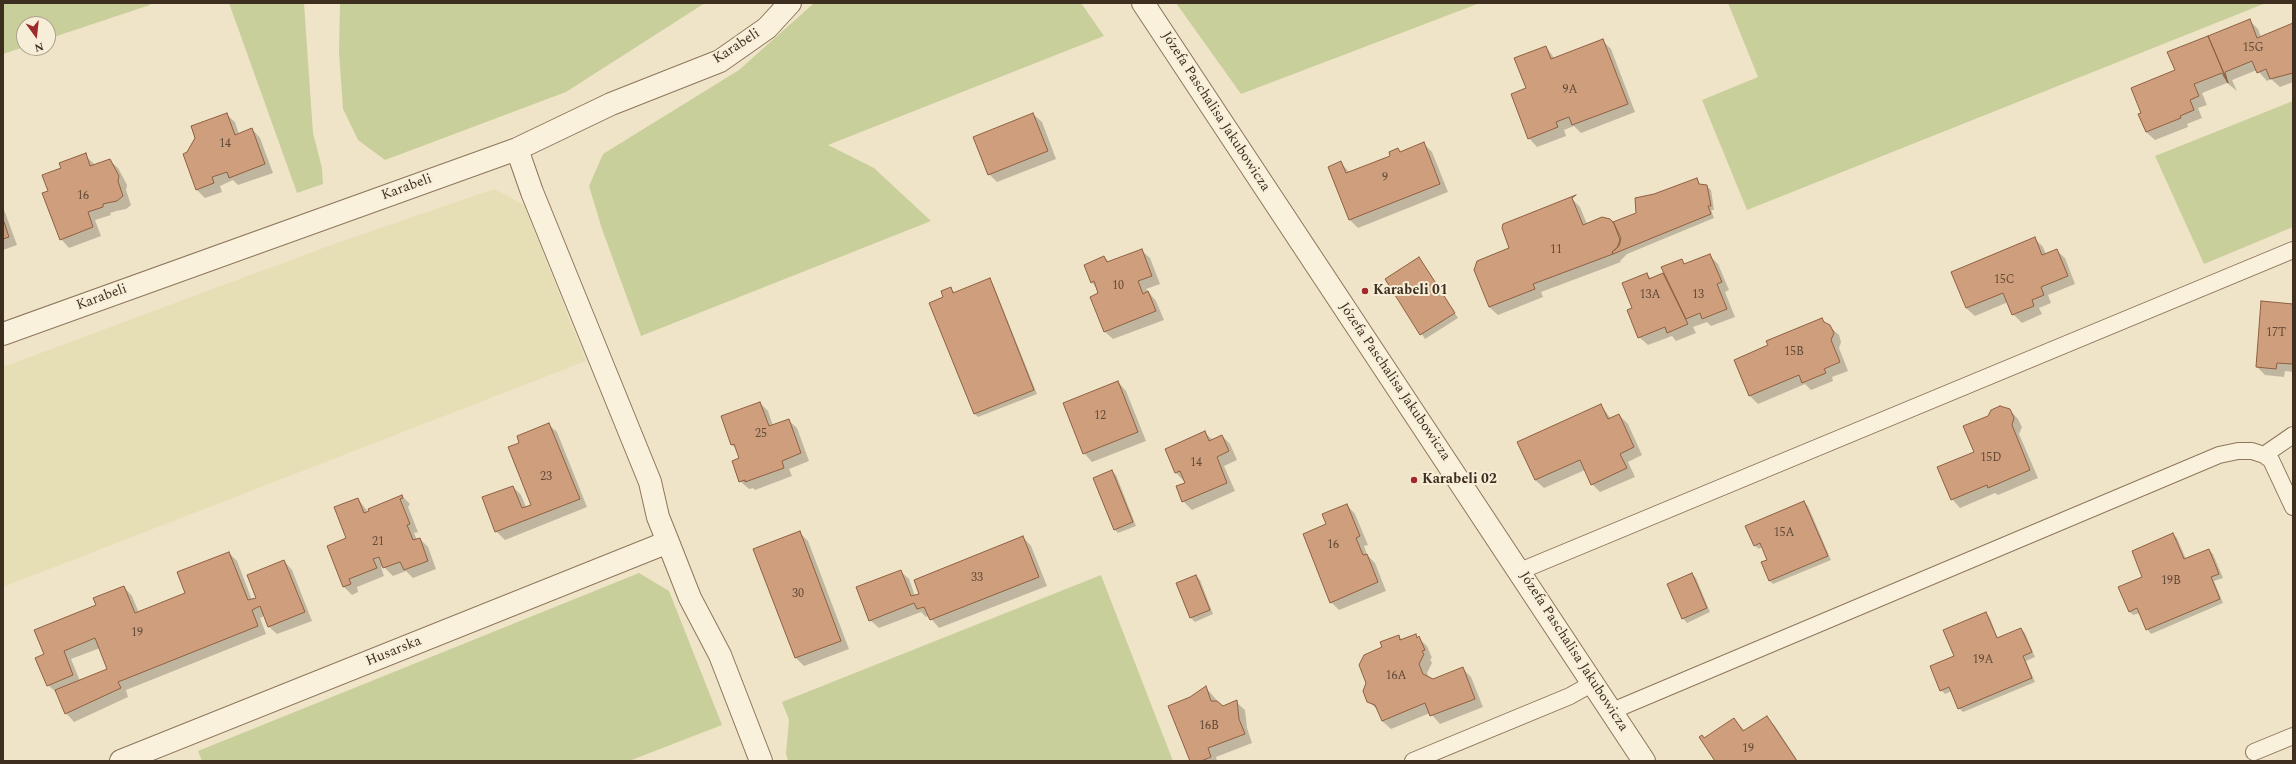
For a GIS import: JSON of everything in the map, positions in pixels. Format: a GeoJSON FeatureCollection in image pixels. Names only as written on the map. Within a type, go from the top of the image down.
{"type":"FeatureCollection","features":[{"type":"Feature","properties":{"kind":"street","name":"Karabeli"},"geometry":{"type":"LineString","coordinates":[[3,334],[517,149],[611,104],[720,61],[767,28],[790,3]]}},
{"type":"Feature","properties":{"kind":"street","name":"Józefa Paschalisa Jakubowicza"},"geometry":{"type":"LineString","coordinates":[[1143,3],[1644,761]]}},
{"type":"Feature","properties":{"kind":"street"},"geometry":{"type":"LineString","coordinates":[[517,149],[532,192],[650,482],[658,517],[690,598],[720,655],[761,761]]}},
{"type":"Feature","properties":{"kind":"street","name":"Husarska"},"geometry":{"type":"LineString","coordinates":[[121,761],[668,542]]}},
{"type":"Feature","properties":{"kind":"lane"},"geometry":{"type":"LineString","coordinates":[[1520,572],[2293,250]]}},
{"type":"Feature","properties":{"kind":"lane"},"geometry":{"type":"LineString","coordinates":[[2264,455],[2293,435]]}},
{"type":"Feature","properties":{"kind":"lane"},"geometry":{"type":"LineString","coordinates":[[1612,711],[2219,455],[2238,451],[2252,451],[2264,455],[2271,460],[2293,507]]}},
{"type":"Feature","properties":{"kind":"lane"},"geometry":{"type":"LineString","coordinates":[[1413,761],[1570,696],[1593,683]]}},
{"type":"Feature","properties":{"kind":"lane"},"geometry":{"type":"LineString","coordinates":[[2254,752],[2293,736]]}},
{"type":"Feature","properties":{"kind":"shaded area"},"geometry":{"type":"Polygon","coordinates":[[[494,189],[524,205],[586,361],[3,587],[3,367],[334,244],[494,189]]]}},
{"type":"Feature","properties":{"kind":"green space"},"geometry":{"type":"Polygon","coordinates":[[[3,3],[149,3],[150,5],[56,36],[56,16],[16,16],[16,50],[3,54],[3,3]]]}},
{"type":"Feature","properties":{"kind":"green space"},"geometry":{"type":"Polygon","coordinates":[[[229,3],[304,3],[313,133],[322,168],[323,184],[297,193],[229,3]]]}},
{"type":"Feature","properties":{"kind":"green space"},"geometry":{"type":"Polygon","coordinates":[[[340,3],[705,3],[566,92],[385,160],[358,140],[343,109],[339,52],[340,3]]]}},
{"type":"Feature","properties":{"kind":"green space"},"geometry":{"type":"Polygon","coordinates":[[[814,3],[1081,3],[1104,36],[828,145],[874,168],[931,221],[641,336],[602,229],[589,186],[603,154],[739,70],[814,3]]]}},
{"type":"Feature","properties":{"kind":"green space"},"geometry":{"type":"Polygon","coordinates":[[[1176,3],[1480,3],[1241,94],[1176,3]]]}},
{"type":"Feature","properties":{"kind":"green space"},"geometry":{"type":"Polygon","coordinates":[[[1728,3],[2266,3],[1747,210],[1702,100],[1758,77],[1728,3]]]}},
{"type":"Feature","properties":{"kind":"green space"},"geometry":{"type":"Polygon","coordinates":[[[2293,101],[2293,227],[2204,264],[2155,156],[2293,101]]]}},
{"type":"Feature","properties":{"kind":"green space"},"geometry":{"type":"Polygon","coordinates":[[[639,573],[669,591],[722,725],[629,761],[202,761],[198,751],[639,573]]]}},
{"type":"Feature","properties":{"kind":"green space"},"geometry":{"type":"Polygon","coordinates":[[[1101,575],[1173,761],[788,761],[786,754],[789,720],[782,702],[1101,575]]]}},
{"type":"Feature","properties":{"kind":"building"},"geometry":{"type":"Polygon","coordinates":[[[2250,19],[2257,38],[2293,23],[2293,73],[2270,79],[2266,69],[2257,73],[2252,61],[2225,72],[2228,83],[2208,36],[2250,19]]]}},
{"type":"Feature","properties":{"kind":"building"},"geometry":{"type":"Polygon","coordinates":[[[2208,36],[2228,83],[2222,73],[2194,84],[2199,96],[2190,100],[2194,110],[2180,116],[2181,118],[2146,132],[2138,114],[2141,113],[2131,88],[2175,70],[2167,52],[2208,36]]]}},
{"type":"Feature","properties":{"kind":"building"},"geometry":{"type":"Polygon","coordinates":[[[1603,39],[1628,104],[1572,125],[1569,117],[1556,122],[1558,127],[1528,139],[1511,94],[1526,88],[1514,58],[1546,46],[1551,59],[1603,39]]]}},
{"type":"Feature","properties":{"kind":"building"},"geometry":{"type":"Polygon","coordinates":[[[227,113],[235,135],[252,128],[265,164],[229,178],[227,172],[212,177],[214,183],[196,190],[183,154],[187,152],[195,138],[191,126],[227,113]]]}},
{"type":"Feature","properties":{"kind":"building"},"geometry":{"type":"Polygon","coordinates":[[[1033,113],[1048,151],[988,175],[973,137],[1033,113]]]}},
{"type":"Feature","properties":{"kind":"building"},"geometry":{"type":"Polygon","coordinates":[[[1424,142],[1440,184],[1349,220],[1328,167],[1341,161],[1346,173],[1390,156],[1389,152],[1398,148],[1400,152],[1424,142]]]}},
{"type":"Feature","properties":{"kind":"building"},"geometry":{"type":"Polygon","coordinates":[[[86,153],[90,166],[110,159],[119,176],[118,181],[123,196],[117,201],[103,204],[103,207],[88,212],[93,227],[60,240],[42,193],[48,191],[42,175],[61,168],[59,163],[86,153]]]}},
{"type":"Feature","properties":{"kind":"building"},"geometry":{"type":"Polygon","coordinates":[[[1697,178],[1699,184],[1707,185],[1711,206],[1708,206],[1711,214],[1613,254],[1612,252],[1619,246],[1621,238],[1613,222],[1636,213],[1635,198],[1654,194],[1697,178]]]}},
{"type":"Feature","properties":{"kind":"building"},"geometry":{"type":"Polygon","coordinates":[[[1576,195],[1572,198],[1583,225],[1602,217],[1610,219],[1614,223],[1620,240],[1617,248],[1612,252],[1613,254],[1533,284],[1535,289],[1489,307],[1474,270],[1477,261],[1509,248],[1502,228],[1503,224],[1576,195]]]}},
{"type":"Feature","properties":{"kind":"building"},"geometry":{"type":"Polygon","coordinates":[[[3,219],[9,237],[3,239],[3,219]]]}},
{"type":"Feature","properties":{"kind":"building"},"geometry":{"type":"Polygon","coordinates":[[[2035,237],[2042,255],[2057,249],[2068,276],[2041,287],[2044,295],[2032,300],[2034,306],[2012,315],[2003,293],[1966,308],[1951,272],[2035,237]]]}},
{"type":"Feature","properties":{"kind":"building"},"geometry":{"type":"Polygon","coordinates":[[[1142,249],[1152,276],[1138,281],[1143,294],[1148,291],[1156,311],[1104,332],[1090,297],[1098,293],[1094,281],[1091,283],[1084,265],[1104,256],[1107,262],[1142,249]]]}},
{"type":"Feature","properties":{"kind":"building"},"geometry":{"type":"Polygon","coordinates":[[[1710,254],[1722,282],[1717,284],[1727,309],[1702,319],[1700,313],[1686,319],[1661,267],[1682,259],[1684,264],[1710,254]]]}},
{"type":"Feature","properties":{"kind":"building"},"geometry":{"type":"Polygon","coordinates":[[[1419,257],[1455,313],[1420,335],[1385,279],[1419,257]]]}},
{"type":"Feature","properties":{"kind":"building"},"geometry":{"type":"Polygon","coordinates":[[[1647,273],[1649,279],[1663,273],[1688,324],[1667,333],[1665,327],[1638,338],[1627,310],[1632,308],[1622,283],[1647,273]]]}},
{"type":"Feature","properties":{"kind":"building"},"geometry":{"type":"Polygon","coordinates":[[[990,278],[1034,390],[974,414],[929,303],[943,297],[941,291],[951,287],[953,293],[990,278]]]}},
{"type":"Feature","properties":{"kind":"building"},"geometry":{"type":"Polygon","coordinates":[[[2261,301],[2293,304],[2293,364],[2277,363],[2276,369],[2256,367],[2261,301]]]}},
{"type":"Feature","properties":{"kind":"building"},"geometry":{"type":"Polygon","coordinates":[[[1822,318],[1824,322],[1830,325],[1834,333],[1831,340],[1840,362],[1824,369],[1826,373],[1802,383],[1799,375],[1749,396],[1734,360],[1768,345],[1766,341],[1822,318]]]}},
{"type":"Feature","properties":{"kind":"building"},"geometry":{"type":"Polygon","coordinates":[[[1118,381],[1138,432],[1083,454],[1063,403],[1118,381]]]}},
{"type":"Feature","properties":{"kind":"building"},"geometry":{"type":"Polygon","coordinates":[[[760,402],[769,426],[789,419],[801,453],[782,461],[784,468],[745,482],[745,480],[739,482],[732,461],[739,458],[734,444],[731,445],[721,416],[760,402]]]}},
{"type":"Feature","properties":{"kind":"building"},"geometry":{"type":"Polygon","coordinates":[[[1601,404],[1608,419],[1619,414],[1634,447],[1620,454],[1627,468],[1591,485],[1580,460],[1535,480],[1517,442],[1601,404]]]}},
{"type":"Feature","properties":{"kind":"building"},"geometry":{"type":"Polygon","coordinates":[[[2000,406],[2010,409],[2014,418],[2012,425],[2030,470],[1988,488],[1987,485],[1951,500],[1937,467],[1974,452],[1963,426],[1988,416],[1991,410],[2000,406]]]}},
{"type":"Feature","properties":{"kind":"building"},"geometry":{"type":"Polygon","coordinates":[[[549,423],[580,499],[495,532],[482,497],[513,486],[522,508],[531,505],[508,447],[519,443],[517,436],[549,423]]]}},
{"type":"Feature","properties":{"kind":"building"},"geometry":{"type":"Polygon","coordinates":[[[1205,431],[1209,441],[1222,435],[1229,451],[1217,457],[1227,483],[1182,502],[1176,486],[1185,483],[1180,471],[1175,473],[1165,449],[1205,431]]]}},
{"type":"Feature","properties":{"kind":"building"},"geometry":{"type":"Polygon","coordinates":[[[1112,470],[1133,522],[1114,530],[1093,478],[1112,470]]]}},
{"type":"Feature","properties":{"kind":"building"},"geometry":{"type":"Polygon","coordinates":[[[402,495],[403,498],[400,499],[410,524],[407,525],[413,540],[420,538],[428,561],[404,570],[400,562],[383,568],[379,557],[373,559],[377,568],[349,579],[351,584],[343,587],[327,546],[346,538],[334,507],[358,498],[364,513],[369,511],[368,509],[402,495]]]}},
{"type":"Feature","properties":{"kind":"building"},"geometry":{"type":"Polygon","coordinates":[[[1804,501],[1828,556],[1769,581],[1761,562],[1767,560],[1760,543],[1754,546],[1745,526],[1804,501]]]}},
{"type":"Feature","properties":{"kind":"building"},"geometry":{"type":"Polygon","coordinates":[[[1347,504],[1360,536],[1356,538],[1363,555],[1367,554],[1378,582],[1330,603],[1303,534],[1326,524],[1322,514],[1347,504]]]}},
{"type":"Feature","properties":{"kind":"building"},"geometry":{"type":"Polygon","coordinates":[[[800,531],[841,641],[795,658],[753,549],[800,531]]]}},
{"type":"Feature","properties":{"kind":"building"},"geometry":{"type":"Polygon","coordinates":[[[2173,533],[2184,559],[2209,549],[2219,574],[2211,577],[2220,599],[2146,630],[2137,608],[2129,612],[2118,587],[2142,577],[2132,551],[2173,533]]]}},
{"type":"Feature","properties":{"kind":"building"},"geometry":{"type":"Polygon","coordinates":[[[1023,536],[1039,577],[930,620],[924,607],[917,609],[914,603],[869,621],[856,587],[901,570],[911,596],[919,594],[914,580],[1023,536]]]}},
{"type":"Feature","properties":{"kind":"building"},"geometry":{"type":"Polygon","coordinates":[[[229,552],[248,600],[256,598],[247,575],[284,560],[305,612],[268,627],[260,606],[252,610],[258,626],[118,682],[121,688],[65,714],[55,690],[107,669],[95,638],[64,651],[73,675],[47,686],[35,658],[44,654],[34,630],[96,605],[93,598],[124,586],[135,613],[185,593],[177,572],[229,552]]]}},
{"type":"Feature","properties":{"kind":"building"},"geometry":{"type":"Polygon","coordinates":[[[1692,573],[1707,608],[1682,619],[1667,584],[1692,573]]]}},
{"type":"Feature","properties":{"kind":"building"},"geometry":{"type":"Polygon","coordinates":[[[1196,575],[1210,610],[1190,618],[1176,583],[1196,575]]]}},
{"type":"Feature","properties":{"kind":"building"},"geometry":{"type":"Polygon","coordinates":[[[1986,612],[1997,638],[2021,628],[2032,652],[2023,656],[2032,678],[1958,709],[1949,687],[1940,691],[1930,666],[1954,656],[1943,630],[1986,612]]]}},
{"type":"Feature","properties":{"kind":"building"},"geometry":{"type":"Polygon","coordinates":[[[1416,634],[1417,638],[1419,636],[1425,650],[1422,651],[1424,654],[1419,664],[1423,674],[1433,679],[1463,667],[1475,699],[1430,716],[1425,703],[1382,721],[1375,705],[1367,702],[1363,691],[1366,683],[1359,665],[1364,655],[1382,647],[1380,642],[1399,635],[1400,640],[1416,634]]]}},
{"type":"Feature","properties":{"kind":"building"},"geometry":{"type":"Polygon","coordinates":[[[1206,686],[1211,701],[1217,701],[1223,706],[1237,700],[1239,719],[1245,734],[1208,748],[1211,757],[1201,761],[1190,761],[1168,706],[1190,697],[1206,686]]]}},
{"type":"Feature","properties":{"kind":"building"},"geometry":{"type":"Polygon","coordinates":[[[1767,716],[1797,761],[1715,761],[1699,737],[1702,735],[1704,738],[1734,718],[1743,731],[1767,716]]]}},
{"type":"Feature","properties":{"kind":"place","name":"Karabeli 01"},"geometry":{"type":"Point","coordinates":[1365,291]}},
{"type":"Feature","properties":{"kind":"place","name":"Karabeli 02"},"geometry":{"type":"Point","coordinates":[1414,480]}}]}
